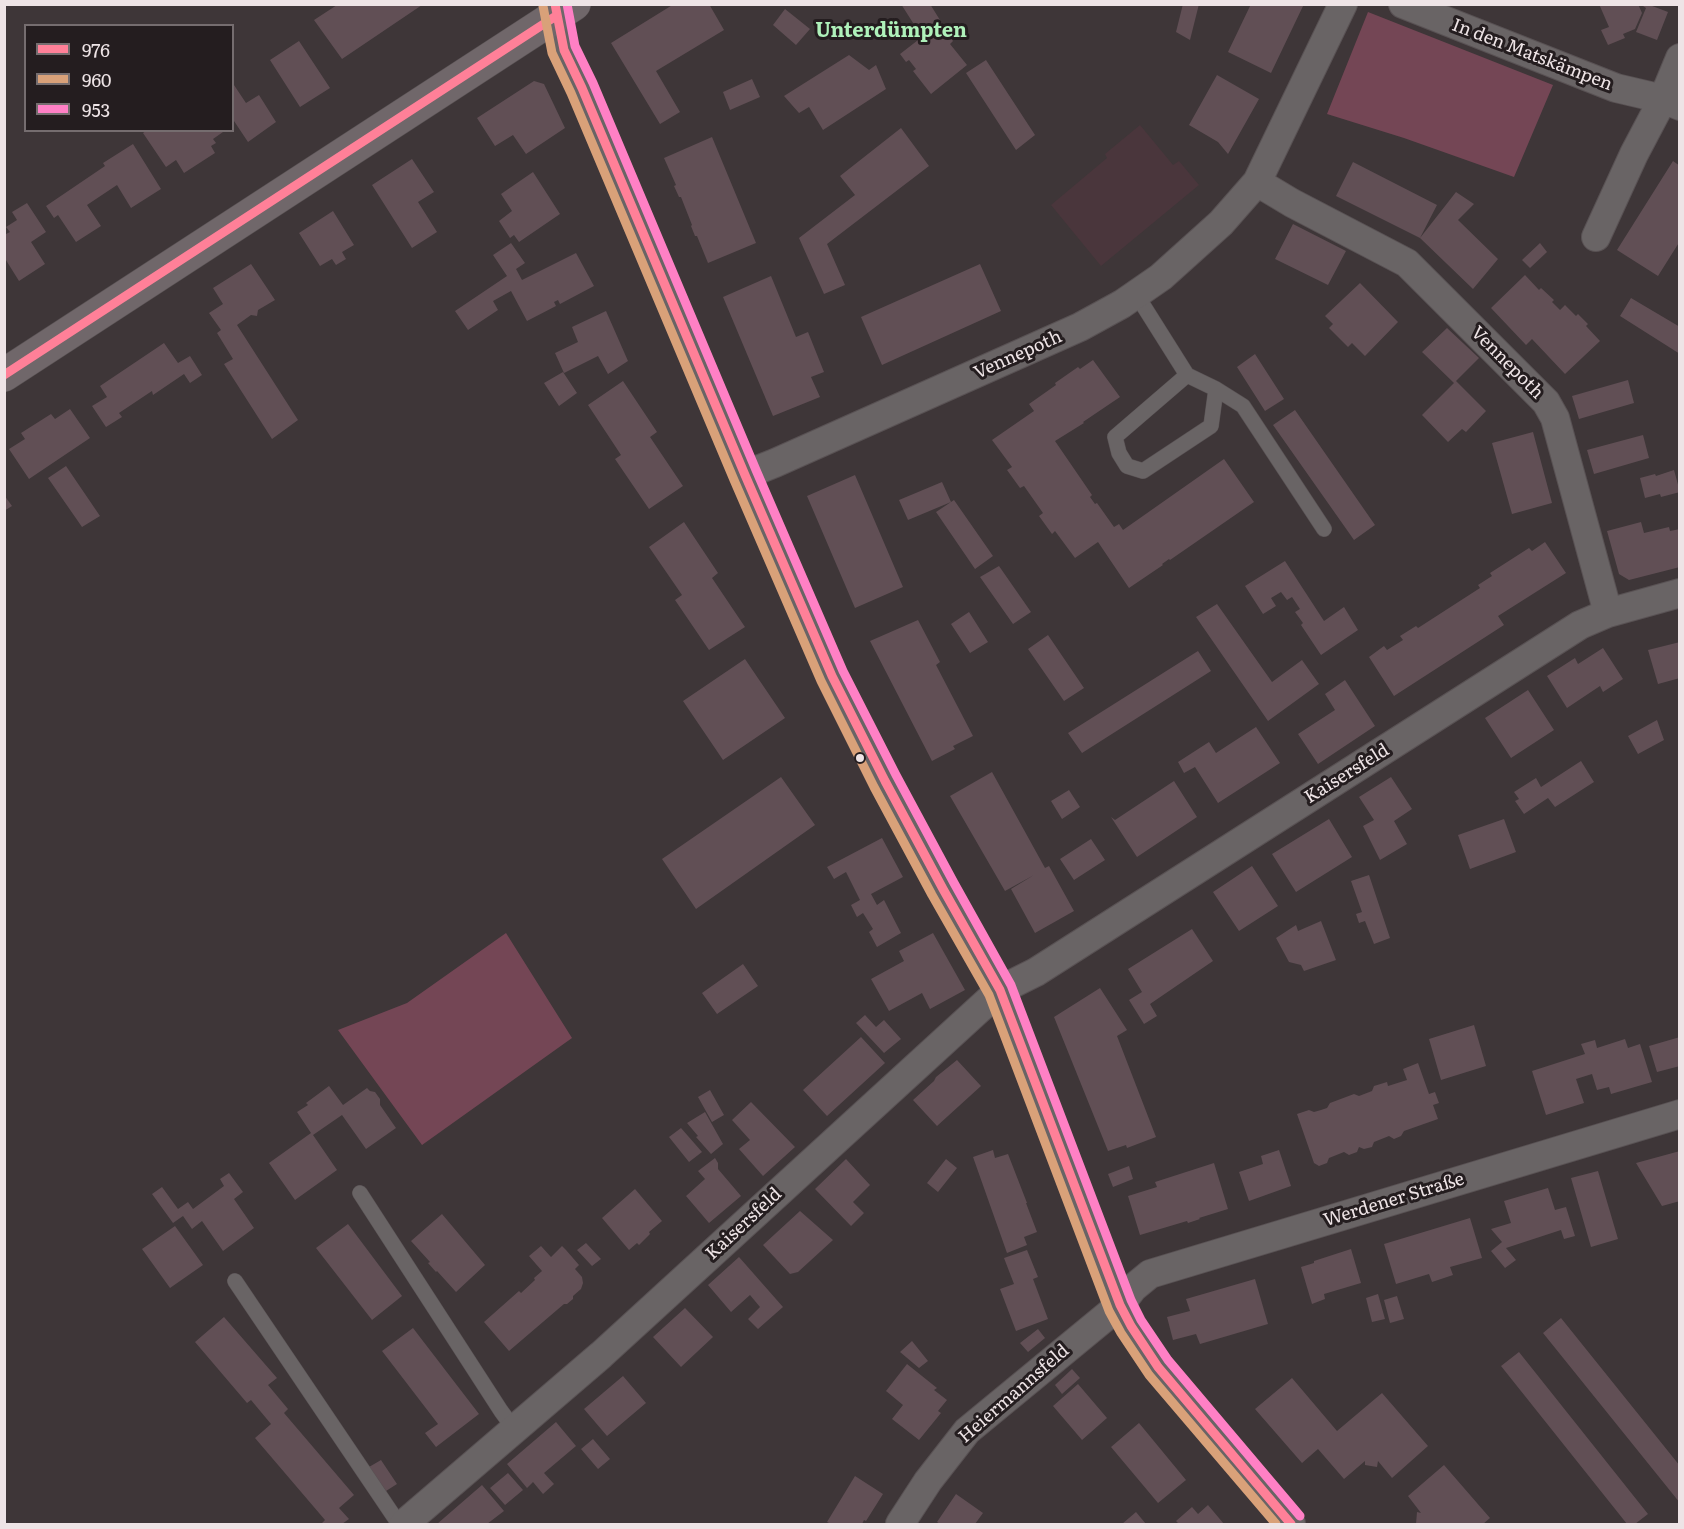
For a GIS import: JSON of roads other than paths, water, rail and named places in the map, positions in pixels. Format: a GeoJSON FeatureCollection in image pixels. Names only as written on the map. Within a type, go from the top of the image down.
{"type":"FeatureCollection","features":[{"type":"Feature","properties":{"kind":"main road"},"geometry":{"type":"LineString","coordinates":[[4,375],[562,8]]}},
{"type":"Feature","properties":{"kind":"street","name":"Vennepoth"},"geometry":{"type":"LineString","coordinates":[[745,475],[775,464],[1071,331],[1122,304],[1161,277],[1221,223],[1257,182],[1343,4]]}},
{"type":"Feature","properties":{"kind":"street","name":"In den Matskämpen"},"geometry":{"type":"LineString","coordinates":[[1403,4],[1616,88],[1671,103]]}},
{"type":"Feature","properties":{"kind":"street"},"geometry":{"type":"LineString","coordinates":[[562,8],[564,50],[819,648],[938,879],[1000,990],[1120,1305],[1158,1367],[1291,1524]]}},
{"type":"Feature","properties":{"kind":"street"},"geometry":{"type":"LineString","coordinates":[[1596,237],[1634,154],[1671,103],[1680,58]]}},
{"type":"Feature","properties":{"kind":"street","name":"Vennepoth"},"geometry":{"type":"LineString","coordinates":[[1257,182],[1292,203],[1407,263],[1546,402],[1555,418],[1608,613]]}},
{"type":"Feature","properties":{"kind":"street","name":"Kaisersfeld"},"geometry":{"type":"LineString","coordinates":[[404,1524],[626,1332],[1000,990],[1036,972],[1580,625],[1608,613],[1680,593]]}},
{"type":"Feature","properties":{"kind":"street","name":"Werdener Straße"},"geometry":{"type":"LineString","coordinates":[[1120,1305],[1144,1278],[1157,1272],[1680,1114]]}},
{"type":"Feature","properties":{"kind":"street","name":"Heiermannsfeld"},"geometry":{"type":"LineString","coordinates":[[900,1524],[928,1481],[967,1431],[1120,1305]]}},
{"type":"Feature","properties":{"kind":"lane"},"geometry":{"type":"LineString","coordinates":[[1136,294],[1187,375],[1243,406],[1324,529]]}},
{"type":"Feature","properties":{"kind":"lane"},"geometry":{"type":"LineString","coordinates":[[1187,375],[1115,437],[1119,453],[1127,466],[1143,471],[1211,426],[1216,389]]}},
{"type":"Feature","properties":{"kind":"lane"},"geometry":{"type":"LineString","coordinates":[[360,1193],[501,1412],[515,1430]]}},
{"type":"Feature","properties":{"kind":"lane"},"geometry":{"type":"LineString","coordinates":[[235,1281],[399,1524]]}},
{"type":"Feature","properties":{"kind":"district","name":"Unterdümpten"},"geometry":{"type":"Point","coordinates":[891,31]}}]}
